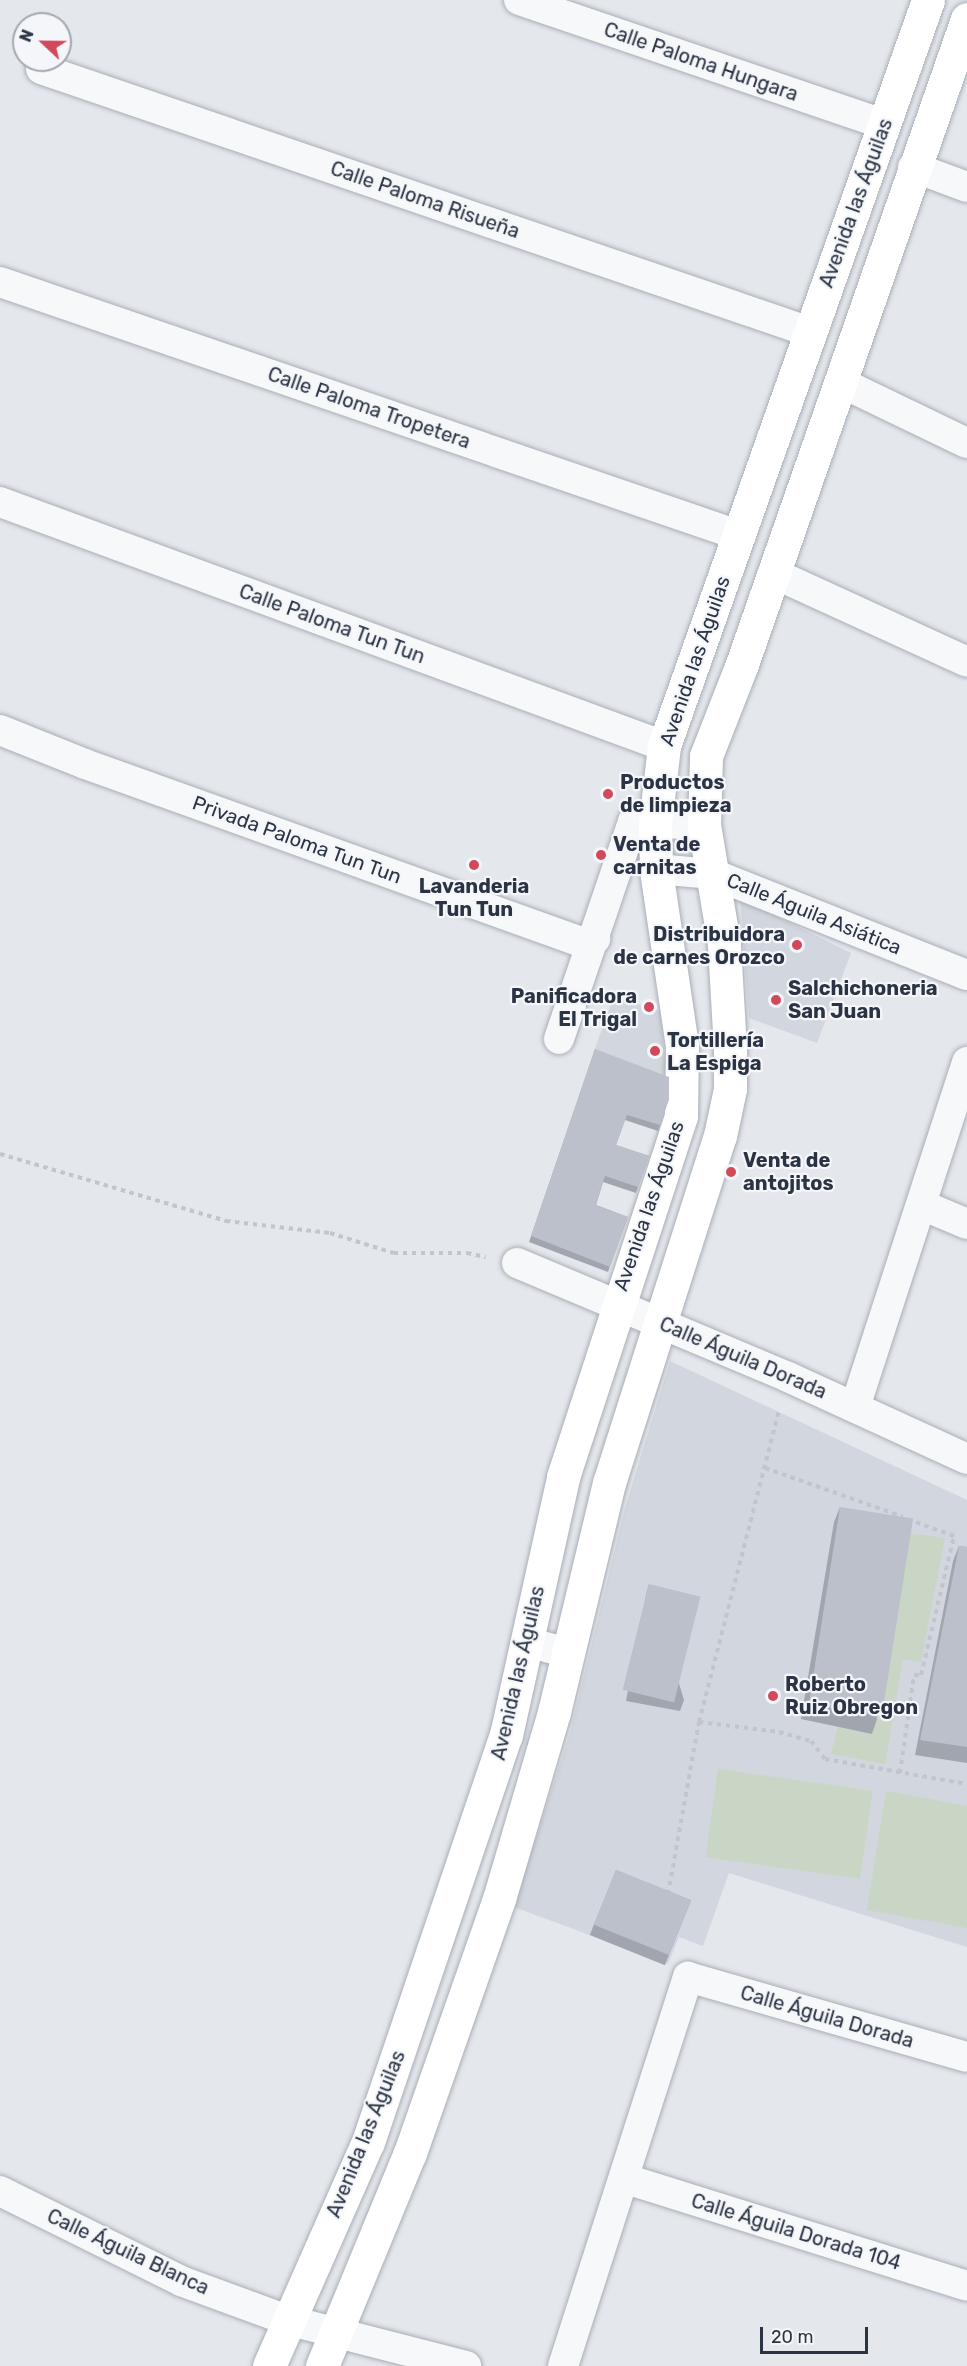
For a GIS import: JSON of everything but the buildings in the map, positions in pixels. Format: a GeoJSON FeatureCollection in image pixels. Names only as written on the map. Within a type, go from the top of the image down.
{"type":"FeatureCollection","features":[{"type":"Feature","properties":{"kind":"street","name":"Calle Paloma Hungara"},"geometry":{"type":"LineString","coordinates":[[519,0],[883,124]]}},
{"type":"Feature","properties":{"kind":"street","name":"Avenida las Águilas"},"geometry":{"type":"LineString","coordinates":[[269,2366],[287,2320],[368,2142],[506,1736],[563,1477],[616,1304],[681,1116],[682,1046],[656,869],[655,823],[663,747],[928,0]]}},
{"type":"Feature","properties":{"kind":"street","name":"Avenida las Águilas"},"geometry":{"type":"LineString","coordinates":[[322,2366],[410,2153],[499,1899],[568,1653],[609,1483],[720,1136],[730,1089],[724,944],[704,825],[706,756],[773,573],[913,167],[967,19]]}},
{"type":"Feature","properties":{"kind":"street","name":"Calle Paloma Risueña"},"geometry":{"type":"LineString","coordinates":[[50,72],[810,332]]}},
{"type":"Feature","properties":{"kind":"street"},"geometry":{"type":"LineString","coordinates":[[913,167],[967,188]]}},
{"type":"Feature","properties":{"kind":"street","name":"Calle Paloma Tropetera"},"geometry":{"type":"LineString","coordinates":[[0,282],[738,535]]}},
{"type":"Feature","properties":{"kind":"street"},"geometry":{"type":"LineString","coordinates":[[840,382],[967,442]]}},
{"type":"Feature","properties":{"kind":"street","name":"Calle Paloma Tun Tun"},"geometry":{"type":"LineString","coordinates":[[0,502],[663,747]]}},
{"type":"Feature","properties":{"kind":"street"},"geometry":{"type":"LineString","coordinates":[[773,573],[967,662]]}},
{"type":"Feature","properties":{"kind":"street","name":"Privada Paloma Tun Tun"},"geometry":{"type":"LineString","coordinates":[[0,730],[85,764],[584,944],[595,939]]}},
{"type":"Feature","properties":{"kind":"street"},"geometry":{"type":"LineString","coordinates":[[559,1039],[633,822],[704,825]]}},
{"type":"Feature","properties":{"kind":"street","name":"Calle Águila Asiática"},"geometry":{"type":"LineString","coordinates":[[656,869],[713,874],[967,975]]}},
{"type":"Feature","properties":{"kind":"street"},"geometry":{"type":"LineString","coordinates":[[855,1407],[967,1062]]}},
{"type":"Feature","properties":{"kind":"street"},"geometry":{"type":"LineString","coordinates":[[922,1205],[967,1224]]}},
{"type":"Feature","properties":{"kind":"street","name":"Calle Águila Dorada"},"geometry":{"type":"LineString","coordinates":[[517,1263],[788,1377],[967,1459]]}},
{"type":"Feature","properties":{"kind":"street"},"geometry":{"type":"LineString","coordinates":[[526,1642],[568,1653]]}},
{"type":"Feature","properties":{"kind":"street","name":"Calle Águila Dorada"},"geometry":{"type":"LineString","coordinates":[[626,2179],[688,1977],[967,2057]]}},
{"type":"Feature","properties":{"kind":"street"},"geometry":{"type":"LineString","coordinates":[[563,2366],[626,2179]]}},
{"type":"Feature","properties":{"kind":"street","name":"Calle Águila Dorada 104"},"geometry":{"type":"LineString","coordinates":[[626,2179],[967,2286]]}},
{"type":"Feature","properties":{"kind":"street","name":"Calle Águila Blanca"},"geometry":{"type":"LineString","coordinates":[[0,2191],[181,2281],[287,2320],[465,2366]]}},
{"type":"Feature","properties":{"kind":"path"},"geometry":{"type":"LineString","coordinates":[[0,1154],[226,1221],[330,1233],[394,1252],[467,1253],[517,1263]]}},
{"type":"Feature","properties":{"kind":"path"},"geometry":{"type":"LineString","coordinates":[[667,1898],[699,1722],[788,1377]]}},
{"type":"Feature","properties":{"kind":"path"},"geometry":{"type":"LineString","coordinates":[[765,1468],[954,1536],[921,1675],[914,1675],[900,1773]]}},
{"type":"Feature","properties":{"kind":"path"},"geometry":{"type":"LineString","coordinates":[[699,1722],[779,1731],[811,1741],[825,1759],[967,1784]]}},
{"type":"Feature","properties":{"kind":"shaded area"},"geometry":{"type":"Polygon","coordinates":[[[740,898],[851,953],[817,1043],[749,1018],[740,898]]]}},
{"type":"Feature","properties":{"kind":"shaded area"},"geometry":{"type":"Polygon","coordinates":[[[614,996],[660,1011],[667,1082],[593,1054],[614,996]]]}},
{"type":"Feature","properties":{"kind":"shaded area","name":"Roberto Ruiz Obregon"},"geometry":{"type":"Polygon","coordinates":[[[670,1361],[967,1500],[967,1947],[729,1873],[703,1946],[679,1937],[668,1964],[514,1907],[570,1733],[625,1508],[670,1361]]]}},
{"type":"Feature","properties":{"kind":"green space"},"geometry":{"type":"Polygon","coordinates":[[[908,1533],[945,1538],[921,1662],[903,1659],[885,1764],[831,1754],[838,1727],[871,1734],[908,1533]]]}},
{"type":"Feature","properties":{"kind":"green space"},"geometry":{"type":"Polygon","coordinates":[[[718,1769],[872,1791],[860,1879],[706,1857],[718,1769]]]}},
{"type":"Feature","properties":{"kind":"green space"},"geometry":{"type":"Polygon","coordinates":[[[886,1791],[967,1806],[967,1928],[867,1910],[886,1791]]]}},
{"type":"Feature","properties":{"kind":"place","name":"Productos de limpieza"},"geometry":{"type":"Point","coordinates":[608,794]}},
{"type":"Feature","properties":{"kind":"place","name":"Venta de carnitas"},"geometry":{"type":"Point","coordinates":[601,855]}},
{"type":"Feature","properties":{"kind":"place","name":"Lavanderia Tun Tun"},"geometry":{"type":"Point","coordinates":[474,865]}},
{"type":"Feature","properties":{"kind":"place","name":"Distribuidora de carnes Orozco"},"geometry":{"type":"Point","coordinates":[797,945]}},
{"type":"Feature","properties":{"kind":"place","name":"Salchichoneria San Juan"},"geometry":{"type":"Point","coordinates":[776,1000]}},
{"type":"Feature","properties":{"kind":"place","name":"Panificadora El Trigal"},"geometry":{"type":"Point","coordinates":[649,1007]}},
{"type":"Feature","properties":{"kind":"place","name":"Tortillería La Espiga"},"geometry":{"type":"Point","coordinates":[655,1051]}},
{"type":"Feature","properties":{"kind":"place","name":"Venta de antojitos"},"geometry":{"type":"Point","coordinates":[731,1172]}},
{"type":"Feature","properties":{"kind":"place","name":"Roberto Ruiz Obregon"},"geometry":{"type":"Point","coordinates":[773,1696]}}]}
